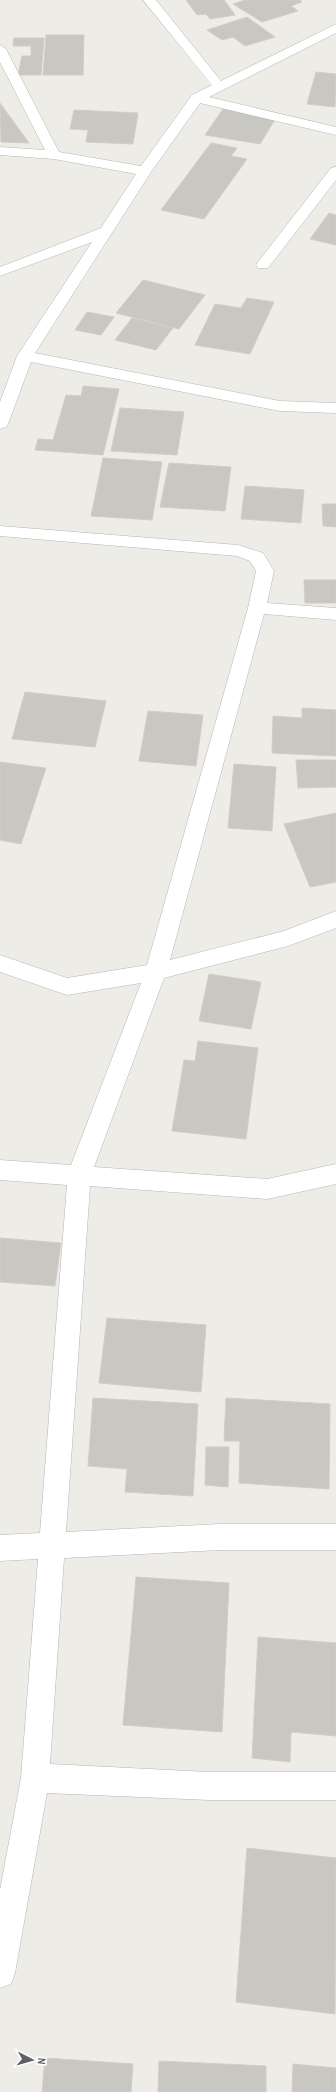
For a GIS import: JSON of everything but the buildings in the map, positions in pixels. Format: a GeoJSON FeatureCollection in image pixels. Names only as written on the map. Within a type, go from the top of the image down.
{"type":"FeatureCollection","features":[{"type":"Feature","properties":{"kind":"street"},"geometry":{"type":"LineString","coordinates":[[149,0],[219,86]]}},
{"type":"Feature","properties":{"kind":"street"},"geometry":{"type":"LineString","coordinates":[[0,424],[26,356],[145,171],[197,98],[336,28]]}},
{"type":"Feature","properties":{"kind":"street"},"geometry":{"type":"LineString","coordinates":[[0,48],[54,155]]}},
{"type":"Feature","properties":{"kind":"street"},"geometry":{"type":"LineString","coordinates":[[197,98],[336,131]]}},
{"type":"Feature","properties":{"kind":"street"},"geometry":{"type":"LineString","coordinates":[[0,151],[54,155],[145,171]]}},
{"type":"Feature","properties":{"kind":"street"},"geometry":{"type":"LineString","coordinates":[[264,265],[336,171]]}},
{"type":"Feature","properties":{"kind":"street"},"geometry":{"type":"LineString","coordinates":[[0,272],[106,231]]}},
{"type":"Feature","properties":{"kind":"street"},"geometry":{"type":"LineString","coordinates":[[26,356],[280,406],[336,408]]}},
{"type":"Feature","properties":{"kind":"street"},"geometry":{"type":"LineString","coordinates":[[0,530],[238,551],[257,557],[265,571],[257,608],[156,972],[79,1175],[50,1546],[34,1778],[0,1973]]}},
{"type":"Feature","properties":{"kind":"street"},"geometry":{"type":"LineString","coordinates":[[257,608],[336,614]]}},
{"type":"Feature","properties":{"kind":"street"},"geometry":{"type":"LineString","coordinates":[[0,963],[67,987],[156,972],[288,938],[336,919]]}},
{"type":"Feature","properties":{"kind":"street"},"geometry":{"type":"LineString","coordinates":[[0,1170],[267,1189],[336,1174]]}},
{"type":"Feature","properties":{"kind":"street"},"geometry":{"type":"LineString","coordinates":[[0,1548],[220,1537],[336,1537]]}},
{"type":"Feature","properties":{"kind":"street"},"geometry":{"type":"LineString","coordinates":[[34,1778],[209,1786],[336,1786]]}}]}
